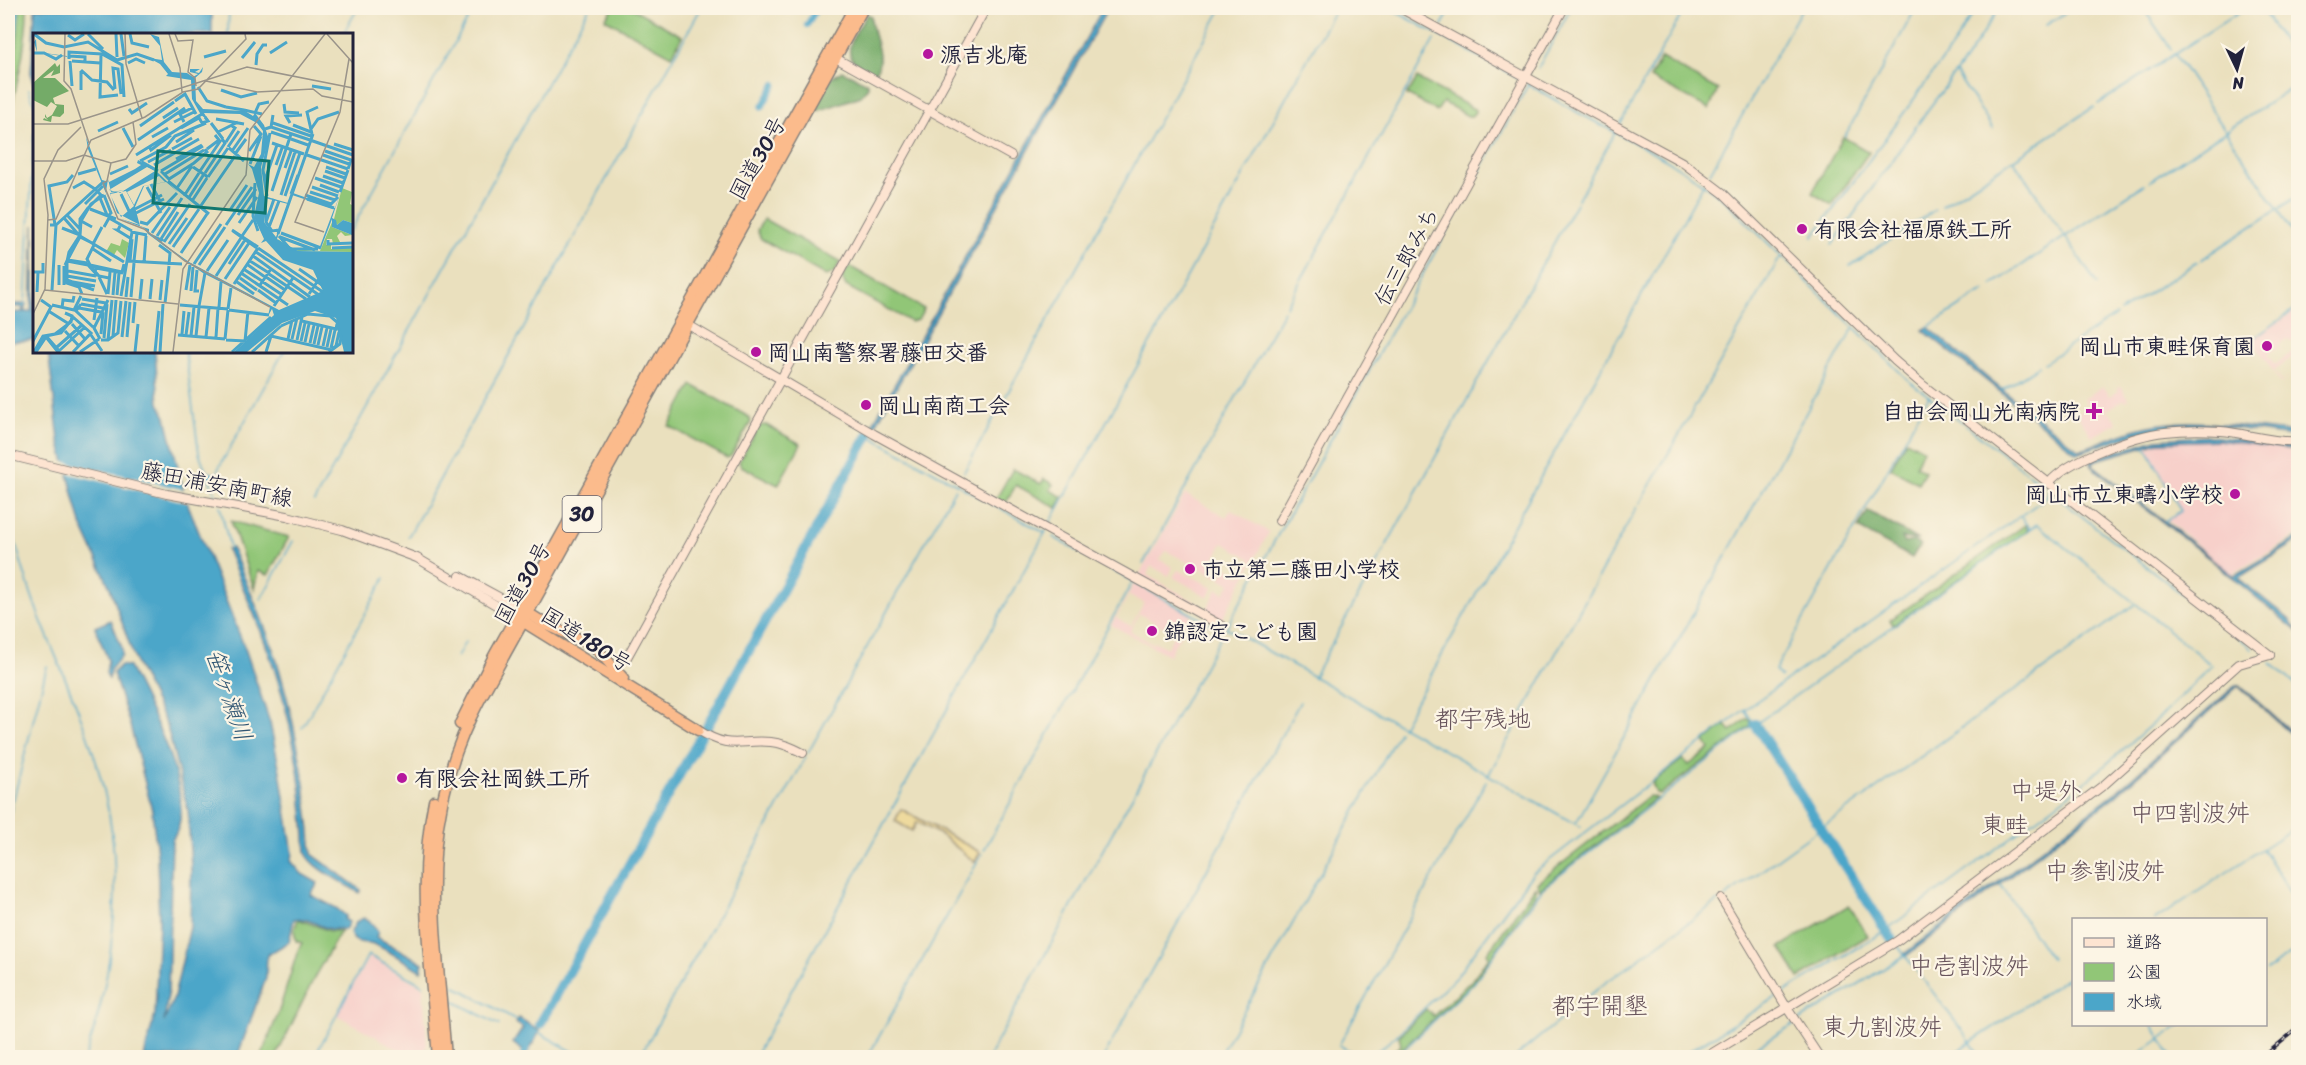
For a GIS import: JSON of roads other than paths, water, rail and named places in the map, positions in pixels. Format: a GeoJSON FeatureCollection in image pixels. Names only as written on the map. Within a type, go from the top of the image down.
{"type":"FeatureCollection","features":[{"type":"Feature","properties":{"kind":"highway","name":"国道30号"},"geometry":{"type":"LineString","coordinates":[[832,56],[854,8]]}},
{"type":"Feature","properties":{"kind":"highway","name":"国道30号"},"geometry":{"type":"LineString","coordinates":[[438,1058],[425,886],[427,844],[433,803],[457,729],[832,56],[863,8]]}},
{"type":"Feature","properties":{"kind":"highway","name":"国道30号"},"geometry":{"type":"LineString","coordinates":[[446,1058],[433,906],[434,845],[440,806],[455,753],[464,732],[522,615]]}},
{"type":"Feature","properties":{"kind":"highway","name":"国道180号"},"geometry":{"type":"LineString","coordinates":[[522,615],[593,645],[639,693]]}},
{"type":"Feature","properties":{"kind":"highway","name":"国道180号"},"geometry":{"type":"LineString","coordinates":[[522,615],[698,730]]}},
{"type":"Feature","properties":{"kind":"street"},"geometry":{"type":"LineString","coordinates":[[626,659],[986,8]]}},
{"type":"Feature","properties":{"kind":"street"},"geometry":{"type":"LineString","coordinates":[[1400,8],[1524,79],[1682,162],[1702,176],[1723,193],[1909,373],[2270,655],[2239,664],[2105,784],[1897,941],[1704,1058]]}},
{"type":"Feature","properties":{"kind":"street","name":"伝三郎みち"},"geometry":{"type":"LineString","coordinates":[[1279,521],[1564,8]]}},
{"type":"Feature","properties":{"kind":"street"},"geometry":{"type":"LineString","coordinates":[[832,56],[1011,156]]}},
{"type":"Feature","properties":{"kind":"street"},"geometry":{"type":"LineString","coordinates":[[684,323],[874,434],[1222,626]]}},
{"type":"Feature","properties":{"kind":"street"},"geometry":{"type":"LineString","coordinates":[[2049,483],[2066,467],[2093,454],[2164,432],[2222,431],[2298,441]]}},
{"type":"Feature","properties":{"kind":"street","name":"藤田浦安南町線"},"geometry":{"type":"LineString","coordinates":[[8,455],[167,494],[278,514],[342,530],[417,558],[522,615]]}},
{"type":"Feature","properties":{"kind":"street"},"geometry":{"type":"LineString","coordinates":[[698,730],[721,741],[739,744],[773,742],[803,753]]}},
{"type":"Feature","properties":{"kind":"street"},"geometry":{"type":"LineString","coordinates":[[1722,900],[1820,1058]]}},
{"type":"Feature","properties":{"kind":"water"},"geometry":{"type":"Polygon","coordinates":[[[35,8],[212,8],[212,33],[33,33],[35,8]]]}},
{"type":"Feature","properties":{"kind":"water"},"geometry":{"type":"Polygon","coordinates":[[[1103,8],[1108,8],[874,428],[871,427],[1103,8]]]}},
{"type":"Feature","properties":{"kind":"water"},"geometry":{"type":"Polygon","coordinates":[[[33,40],[33,81],[31,73],[33,40]]]}},
{"type":"Feature","properties":{"kind":"water"},"geometry":{"type":"Polygon","coordinates":[[[33,254],[33,340],[8,342],[8,313],[22,312],[23,309],[8,307],[8,304],[26,304],[24,312],[31,311],[33,254]]]}},
{"type":"Feature","properties":{"kind":"water"},"geometry":{"type":"Polygon","coordinates":[[[1928,327],[1991,381],[2079,450],[2136,429],[2183,422],[2298,433],[2298,437],[2227,427],[2187,426],[2137,433],[2077,453],[1923,330],[1928,327]]]}},
{"type":"Feature","properties":{"kind":"water","name":"笹ヶ瀬川"},"geometry":{"type":"Polygon","coordinates":[[[48,352],[155,352],[159,403],[166,417],[185,497],[246,651],[270,723],[293,854],[291,861],[302,874],[318,883],[311,895],[336,908],[346,916],[344,919],[349,922],[345,930],[326,928],[303,919],[294,919],[289,942],[267,955],[266,978],[237,1057],[144,1057],[155,1014],[159,923],[157,854],[152,810],[130,725],[113,673],[121,665],[129,667],[159,728],[177,778],[181,802],[180,823],[172,840],[168,995],[164,1022],[174,997],[190,927],[191,867],[188,811],[167,726],[136,663],[110,588],[81,524],[59,440],[48,352]]]}},
{"type":"Feature","properties":{"kind":"water"},"geometry":{"type":"Polygon","coordinates":[[[2210,436],[2298,447],[2298,450],[2218,440],[2158,442],[2094,461],[2093,465],[2234,576],[2298,538],[2298,541],[2238,578],[2290,620],[2298,632],[2215,563],[2091,466],[2090,461],[2095,458],[2157,439],[2210,436]]]}},
{"type":"Feature","properties":{"kind":"water"},"geometry":{"type":"Polygon","coordinates":[[[232,548],[279,668],[300,760],[312,854],[361,890],[359,893],[315,865],[306,853],[300,783],[287,713],[269,653],[227,549],[232,548]]]}},
{"type":"Feature","properties":{"kind":"water"},"geometry":{"type":"Polygon","coordinates":[[[111,620],[122,648],[122,655],[110,670],[109,680],[106,673],[108,660],[95,627],[111,620]]]}},
{"type":"Feature","properties":{"kind":"water"},"geometry":{"type":"Polygon","coordinates":[[[2236,685],[2239,685],[2298,740],[2238,686],[2115,796],[1906,956],[1904,954],[2116,792],[2236,685]]]}},
{"type":"Feature","properties":{"kind":"water"},"geometry":{"type":"Polygon","coordinates":[[[364,918],[369,920],[378,932],[376,937],[423,963],[421,971],[381,948],[354,939],[350,933],[357,921],[364,918]]]}},
{"type":"Feature","properties":{"kind":"water"},"geometry":{"type":"Polygon","coordinates":[[[519,1018],[540,1031],[527,1054],[513,1043],[523,1028],[516,1023],[519,1018]]]}},
{"type":"Feature","properties":{"kind":"waterway"},"geometry":{"type":"LineString","coordinates":[[8,81],[17,8]]}},
{"type":"Feature","properties":{"kind":"waterway"},"geometry":{"type":"LineString","coordinates":[[228,33],[229,8]]}},
{"type":"Feature","properties":{"kind":"waterway"},"geometry":{"type":"LineString","coordinates":[[344,33],[358,8]]}},
{"type":"Feature","properties":{"kind":"waterway"},"geometry":{"type":"LineString","coordinates":[[352,228],[474,8]]}},
{"type":"Feature","properties":{"kind":"waterway"},"geometry":{"type":"LineString","coordinates":[[314,502],[589,8]]}},
{"type":"Feature","properties":{"kind":"waterway"},"geometry":{"type":"LineString","coordinates":[[408,537],[701,8]]}},
{"type":"Feature","properties":{"kind":"waterway"},"geometry":{"type":"LineString","coordinates":[[807,25],[817,8]]}},
{"type":"Feature","properties":{"kind":"waterway"},"geometry":{"type":"LineString","coordinates":[[1109,210],[1222,8]]}},
{"type":"Feature","properties":{"kind":"waterway"},"geometry":{"type":"LineString","coordinates":[[1048,527],[1336,8]]}},
{"type":"Feature","properties":{"kind":"waterway"},"geometry":{"type":"LineString","coordinates":[[1389,8],[1520,79]]}},
{"type":"Feature","properties":{"kind":"waterway"},"geometry":{"type":"LineString","coordinates":[[1442,25],[1452,8]]}},
{"type":"Feature","properties":{"kind":"waterway"},"geometry":{"type":"LineString","coordinates":[[1538,68],[1571,8]]}},
{"type":"Feature","properties":{"kind":"waterway"},"geometry":{"type":"LineString","coordinates":[[1621,123],[1685,8]]}},
{"type":"Feature","properties":{"kind":"waterway"},"geometry":{"type":"LineString","coordinates":[[1710,173],[1802,8]]}},
{"type":"Feature","properties":{"kind":"waterway"},"geometry":{"type":"LineString","coordinates":[[1845,136],[1916,8]]}},
{"type":"Feature","properties":{"kind":"waterway"},"geometry":{"type":"LineString","coordinates":[[1813,237],[1952,47],[1976,8]]}},
{"type":"Feature","properties":{"kind":"waterway"},"geometry":{"type":"LineString","coordinates":[[1832,245],[1966,59],[1999,8]]}},
{"type":"Feature","properties":{"kind":"waterway"},"geometry":{"type":"LineString","coordinates":[[2046,25],[2073,8]]}},
{"type":"Feature","properties":{"kind":"waterway"},"geometry":{"type":"LineString","coordinates":[[2143,8],[2171,49]]}},
{"type":"Feature","properties":{"kind":"waterway"},"geometry":{"type":"LineString","coordinates":[[2098,104],[2245,8]]}},
{"type":"Feature","properties":{"kind":"waterway"},"geometry":{"type":"LineString","coordinates":[[2261,8],[2298,64]]}},
{"type":"Feature","properties":{"kind":"waterway"},"geometry":{"type":"LineString","coordinates":[[1286,307],[1434,40]]}},
{"type":"Feature","properties":{"kind":"waterway"},"geometry":{"type":"LineString","coordinates":[[2174,53],[2298,240]]}},
{"type":"Feature","properties":{"kind":"waterway"},"geometry":{"type":"LineString","coordinates":[[1956,73],[1993,129]]}},
{"type":"Feature","properties":{"kind":"waterway"},"geometry":{"type":"LineString","coordinates":[[1527,83],[1676,166],[1723,199],[1908,380],[2044,486]]}},
{"type":"Feature","properties":{"kind":"waterway"},"geometry":{"type":"LineString","coordinates":[[1226,628],[1529,83]]}},
{"type":"Feature","properties":{"kind":"waterway"},"geometry":{"type":"LineString","coordinates":[[762,107],[775,84]]}},
{"type":"Feature","properties":{"kind":"waterway"},"geometry":{"type":"LineString","coordinates":[[2150,181],[2298,84]]}},
{"type":"Feature","properties":{"kind":"waterway"},"geometry":{"type":"LineString","coordinates":[[29,89],[33,100]]}},
{"type":"Feature","properties":{"kind":"waterway"},"geometry":{"type":"LineString","coordinates":[[1942,206],[2094,107]]}},
{"type":"Feature","properties":{"kind":"waterway"},"geometry":{"type":"LineString","coordinates":[[1313,678],[1616,131]]}},
{"type":"Feature","properties":{"kind":"waterway"},"geometry":{"type":"LineString","coordinates":[[25,305],[33,153]]}},
{"type":"Feature","properties":{"kind":"waterway"},"geometry":{"type":"LineString","coordinates":[[2014,161],[2097,284]]}},
{"type":"Feature","properties":{"kind":"waterway"},"geometry":{"type":"LineString","coordinates":[[1402,727],[1704,183]]}},
{"type":"Feature","properties":{"kind":"waterway"},"geometry":{"type":"LineString","coordinates":[[1992,285],[2145,184]]}},
{"type":"Feature","properties":{"kind":"waterway"},"geometry":{"type":"LineString","coordinates":[[2201,260],[2298,196]]}},
{"type":"Feature","properties":{"kind":"waterway"},"geometry":{"type":"LineString","coordinates":[[1850,266],[1935,210]]}},
{"type":"Feature","properties":{"kind":"waterway"},"geometry":{"type":"LineString","coordinates":[[964,472],[1107,213]]}},
{"type":"Feature","properties":{"kind":"waterway"},"geometry":{"type":"LineString","coordinates":[[1640,503],[1781,256]]}},
{"type":"Feature","properties":{"kind":"waterway"},"geometry":{"type":"LineString","coordinates":[[2120,312],[2197,262]]}},
{"type":"Feature","properties":{"kind":"waterway"},"geometry":{"type":"LineString","coordinates":[[1928,327],[1985,290]]}},
{"type":"Feature","properties":{"kind":"waterway"},"geometry":{"type":"LineString","coordinates":[[2253,339],[2298,307]]}},
{"type":"Feature","properties":{"kind":"waterway"},"geometry":{"type":"LineString","coordinates":[[1143,564],[1284,311]]}},
{"type":"Feature","properties":{"kind":"waterway"},"geometry":{"type":"LineString","coordinates":[[2044,363],[2116,315]]}},
{"type":"Feature","properties":{"kind":"waterway"},"geometry":{"type":"LineString","coordinates":[[1576,823],[1853,329]]}},
{"type":"Feature","properties":{"kind":"waterway"},"geometry":{"type":"LineString","coordinates":[[185,352],[199,453],[218,501]]}},
{"type":"Feature","properties":{"kind":"waterway"},"geometry":{"type":"LineString","coordinates":[[216,473],[283,352]]}},
{"type":"Feature","properties":{"kind":"waterway"},"geometry":{"type":"LineString","coordinates":[[2002,390],[2039,366]]}},
{"type":"Feature","properties":{"kind":"waterway"},"geometry":{"type":"LineString","coordinates":[[1781,677],[1775,670],[1929,396]]}},
{"type":"Feature","properties":{"kind":"waterway"},"geometry":{"type":"LineString","coordinates":[[705,730],[869,434]]}},
{"type":"Feature","properties":{"kind":"waterway"},"geometry":{"type":"LineString","coordinates":[[868,435],[1045,533]]}},
{"type":"Feature","properties":{"kind":"waterway"},"geometry":{"type":"LineString","coordinates":[[2145,445],[2181,511],[2165,521]]}},
{"type":"Feature","properties":{"kind":"waterway"},"geometry":{"type":"LineString","coordinates":[[808,753],[955,489]]}},
{"type":"Feature","properties":{"kind":"waterway"},"geometry":{"type":"LineString","coordinates":[[2048,490],[2252,648]]}},
{"type":"Feature","properties":{"kind":"waterway"},"geometry":{"type":"LineString","coordinates":[[1368,1058],[1395,1037],[1456,977],[1533,873],[1744,710],[2040,502],[2050,491]]}},
{"type":"Feature","properties":{"kind":"waterway"},"geometry":{"type":"LineString","coordinates":[[220,506],[230,548]]}},
{"type":"Feature","properties":{"kind":"waterway"},"geometry":{"type":"LineString","coordinates":[[1489,774],[1637,507]]}},
{"type":"Feature","properties":{"kind":"waterway"},"geometry":{"type":"LineString","coordinates":[[2020,516],[2030,529]]}},
{"type":"Feature","properties":{"kind":"waterway"},"geometry":{"type":"LineString","coordinates":[[8,517],[38,613],[88,737],[109,813],[115,883],[114,919],[104,990],[85,1058]]}},
{"type":"Feature","properties":{"kind":"waterway"},"geometry":{"type":"LineString","coordinates":[[1395,1058],[1474,983],[1542,889],[1750,728],[2037,524],[2209,663]]}},
{"type":"Feature","properties":{"kind":"waterway"},"geometry":{"type":"LineString","coordinates":[[754,1058],[1046,531]]}},
{"type":"Feature","properties":{"kind":"waterway"},"geometry":{"type":"LineString","coordinates":[[1053,537],[1215,627]]}},
{"type":"Feature","properties":{"kind":"waterway"},"geometry":{"type":"LineString","coordinates":[[261,599],[293,541]]}},
{"type":"Feature","properties":{"kind":"waterway"},"geometry":{"type":"LineString","coordinates":[[302,728],[385,578]]}},
{"type":"Feature","properties":{"kind":"waterway"},"geometry":{"type":"LineString","coordinates":[[984,850],[1133,581]]}},
{"type":"Feature","properties":{"kind":"waterway"},"geometry":{"type":"LineString","coordinates":[[1821,828],[2134,605]]}},
{"type":"Feature","properties":{"kind":"waterway"},"geometry":{"type":"LineString","coordinates":[[1227,628],[1581,827]]}},
{"type":"Feature","properties":{"kind":"waterway"},"geometry":{"type":"LineString","coordinates":[[988,1058],[1221,636]]}},
{"type":"Feature","properties":{"kind":"waterway"},"geometry":{"type":"LineString","coordinates":[[457,657],[465,642]]}},
{"type":"Feature","properties":{"kind":"waterway"},"geometry":{"type":"LineString","coordinates":[[2271,663],[2298,687]]}},
{"type":"Feature","properties":{"kind":"waterway"},"geometry":{"type":"LineString","coordinates":[[1783,993],[1886,930],[2047,811],[2094,775],[2161,716],[2212,665]]}},
{"type":"Feature","properties":{"kind":"waterway"},"geometry":{"type":"LineString","coordinates":[[8,821],[47,666]]}},
{"type":"Feature","properties":{"kind":"waterway"},"geometry":{"type":"LineString","coordinates":[[1103,1058],[1300,702]]}},
{"type":"Feature","properties":{"kind":"waterway"},"geometry":{"type":"LineString","coordinates":[[1745,710],[1754,724]]}},
{"type":"Feature","properties":{"kind":"waterway"},"geometry":{"type":"LineString","coordinates":[[1755,724],[1818,823]]}},
{"type":"Feature","properties":{"kind":"waterway"},"geometry":{"type":"LineString","coordinates":[[1218,1058],[1399,732]]}},
{"type":"Feature","properties":{"kind":"waterway"},"geometry":{"type":"LineString","coordinates":[[540,1024],[701,736]]}},
{"type":"Feature","properties":{"kind":"waterway"},"geometry":{"type":"LineString","coordinates":[[639,1058],[806,757]]}},
{"type":"Feature","properties":{"kind":"waterway"},"geometry":{"type":"LineString","coordinates":[[1358,1056],[1339,1045],[1486,781]]}},
{"type":"Feature","properties":{"kind":"waterway"},"geometry":{"type":"LineString","coordinates":[[2158,918],[2298,825]]}},
{"type":"Feature","properties":{"kind":"waterway"},"geometry":{"type":"LineString","coordinates":[[1820,827],[1892,940]]}},
{"type":"Feature","properties":{"kind":"waterway"},"geometry":{"type":"LineString","coordinates":[[1725,897],[1821,828]]}},
{"type":"Feature","properties":{"kind":"waterway"},"geometry":{"type":"LineString","coordinates":[[2263,850],[2298,905]]}},
{"type":"Feature","properties":{"kind":"waterway"},"geometry":{"type":"LineString","coordinates":[[867,1058],[982,854]]}},
{"type":"Feature","properties":{"kind":"waterway"},"geometry":{"type":"LineString","coordinates":[[2001,885],[2051,959]]}},
{"type":"Feature","properties":{"kind":"waterway"},"geometry":{"type":"LineString","coordinates":[[1514,1058],[1601,986],[1718,901]]}},
{"type":"Feature","properties":{"kind":"waterway"},"geometry":{"type":"LineString","coordinates":[[1897,945],[1967,1037]]}},
{"type":"Feature","properties":{"kind":"waterway"},"geometry":{"type":"LineString","coordinates":[[2267,969],[2298,949]]}},
{"type":"Feature","properties":{"kind":"waterway"},"geometry":{"type":"LineString","coordinates":[[314,1058],[368,955],[423,985]]}},
{"type":"Feature","properties":{"kind":"waterway"},"geometry":{"type":"LineString","coordinates":[[1800,1020],[1906,955]]}},
{"type":"Feature","properties":{"kind":"waterway"},"geometry":{"type":"LineString","coordinates":[[1947,1058],[2072,975]]}},
{"type":"Feature","properties":{"kind":"waterway"},"geometry":{"type":"LineString","coordinates":[[455,986],[518,1021]]}},
{"type":"Feature","properties":{"kind":"waterway"},"geometry":{"type":"LineString","coordinates":[[1678,1058],[1777,997]]}},
{"type":"Feature","properties":{"kind":"waterway"},"geometry":{"type":"LineString","coordinates":[[448,998],[499,1025]]}},
{"type":"Feature","properties":{"kind":"waterway"},"geometry":{"type":"LineString","coordinates":[[449,1009],[453,1002]]}},
{"type":"Feature","properties":{"kind":"waterway"},"geometry":{"type":"LineString","coordinates":[[538,1021],[545,1018]]}},
{"type":"Feature","properties":{"kind":"waterway"},"geometry":{"type":"LineString","coordinates":[[1738,1058],[1794,1024]]}},
{"type":"Feature","properties":{"kind":"waterway"},"geometry":{"type":"LineString","coordinates":[[2153,1026],[2173,1058]]}},
{"type":"Feature","properties":{"kind":"waterway"},"geometry":{"type":"LineString","coordinates":[[2133,1058],[2179,1026]]}},
{"type":"Feature","properties":{"kind":"waterway"},"geometry":{"type":"LineString","coordinates":[[538,1032],[584,1058]]}},
{"type":"Feature","properties":{"kind":"waterway"},"geometry":{"type":"LineString","coordinates":[[1969,1040],[1981,1058]]}},
{"type":"Feature","properties":{"kind":"waterway"},"geometry":{"type":"LineString","coordinates":[[522,1058],[528,1047]]}},
{"type":"Feature","properties":{"kind":"waterway"},"geometry":{"type":"LineString","coordinates":[[422,1058],[427,1050]]}},
{"type":"Feature","properties":{"kind":"railway"},"geometry":{"type":"LineString","coordinates":[[2262,1058],[2298,1028]]}},
{"type":"Feature","properties":{"kind":"place","name":"源吉兆庵"},"geometry":{"type":"Point","coordinates":[928,54]}},
{"type":"Feature","properties":{"kind":"place","name":"有限会社福原鉄工所"},"geometry":{"type":"Point","coordinates":[1802,229]}},
{"type":"Feature","properties":{"kind":"place","name":"岡山市東畦保育園"},"geometry":{"type":"Point","coordinates":[2267,346]}},
{"type":"Feature","properties":{"kind":"place","name":"岡山南警察署藤田交番"},"geometry":{"type":"Point","coordinates":[756,352]}},
{"type":"Feature","properties":{"kind":"place","name":"岡山南商工会"},"geometry":{"type":"Point","coordinates":[866,405]}},
{"type":"Feature","properties":{"kind":"place","name":"自由会岡山光南病院"},"geometry":{"type":"Point","coordinates":[2094,411]}},
{"type":"Feature","properties":{"kind":"place","name":"岡山市立東疇小学校"},"geometry":{"type":"Point","coordinates":[2235,494]}},
{"type":"Feature","properties":{"kind":"place","name":"市立第二藤田小学校"},"geometry":{"type":"Point","coordinates":[1190,569]}},
{"type":"Feature","properties":{"kind":"place","name":"錦認定こども園"},"geometry":{"type":"Point","coordinates":[1152,631]}},
{"type":"Feature","properties":{"kind":"place","name":"有限会社岡鉄工所"},"geometry":{"type":"Point","coordinates":[402,778]}},
{"type":"Feature","properties":{"kind":"district","name":"都宇残地"},"geometry":{"type":"Point","coordinates":[1483,719]}},
{"type":"Feature","properties":{"kind":"district","name":"中堤外"},"geometry":{"type":"Point","coordinates":[2046,791]}},
{"type":"Feature","properties":{"kind":"district","name":"中四割波舛"},"geometry":{"type":"Point","coordinates":[2190,813]}},
{"type":"Feature","properties":{"kind":"district","name":"東畦"},"geometry":{"type":"Point","coordinates":[2005,825]}},
{"type":"Feature","properties":{"kind":"district","name":"中参割波舛"},"geometry":{"type":"Point","coordinates":[2105,871]}},
{"type":"Feature","properties":{"kind":"district","name":"中壱割波舛"},"geometry":{"type":"Point","coordinates":[1969,966]}},
{"type":"Feature","properties":{"kind":"district","name":"都宇開墾"},"geometry":{"type":"Point","coordinates":[1600,1006]}},
{"type":"Feature","properties":{"kind":"district","name":"東九割波舛"},"geometry":{"type":"Point","coordinates":[1882,1027]}}]}
